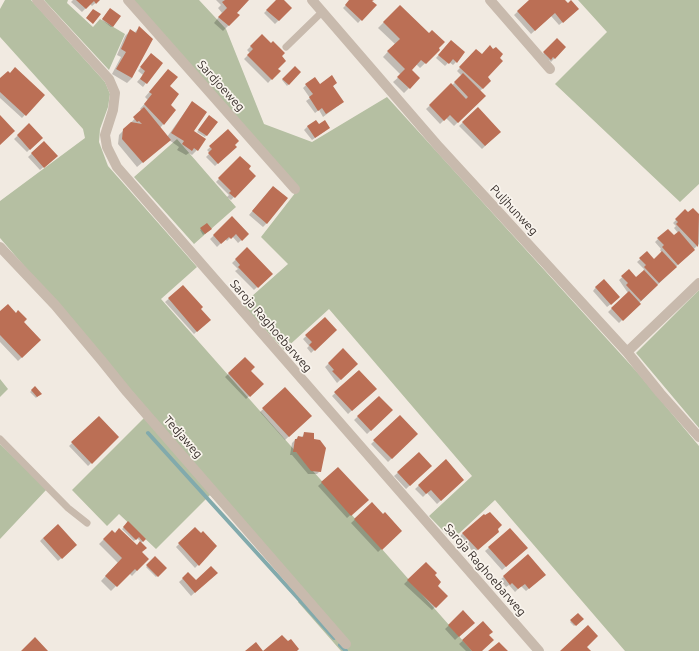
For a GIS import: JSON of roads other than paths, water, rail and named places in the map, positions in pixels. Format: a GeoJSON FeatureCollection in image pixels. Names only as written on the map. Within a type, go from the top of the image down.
{"type":"FeatureCollection","features":[{"type":"Feature","properties":{"kind":"street","name":"Saroja Raghoebarweg"},"geometry":{"type":"LineString","coordinates":[[37,0],[109,80],[115,93],[113,110],[105,135],[107,147],[117,167],[539,651]]}},
{"type":"Feature","properties":{"kind":"street","name":"Sardjoeweg"},"geometry":{"type":"LineString","coordinates":[[128,0],[295,189]]}},
{"type":"Feature","properties":{"kind":"street","name":"Puljhunweg"},"geometry":{"type":"LineString","coordinates":[[312,0],[439,147],[627,352],[699,436]]}},
{"type":"Feature","properties":{"kind":"street"},"geometry":{"type":"LineString","coordinates":[[490,0],[550,69]]}},
{"type":"Feature","properties":{"kind":"street","name":"Tedjaweg"},"geometry":{"type":"LineString","coordinates":[[0,247],[55,305],[126,392],[346,644]]}},
{"type":"Feature","properties":{"kind":"street"},"geometry":{"type":"LineString","coordinates":[[627,352],[699,283]]}},
{"type":"Feature","properties":{"kind":"lane"},"geometry":{"type":"LineString","coordinates":[[286,47],[322,12]]}},
{"type":"Feature","properties":{"kind":"lane"},"geometry":{"type":"LineString","coordinates":[[0,438],[68,508],[87,523]]}},
{"type":"Feature","properties":{"kind":"waterway"},"geometry":{"type":"LineString","coordinates":[[148,433],[334,638]]}},
{"type":"Feature","properties":{"kind":"waterway"},"geometry":{"type":"LineString","coordinates":[[340,645],[346,651]]}}]}
